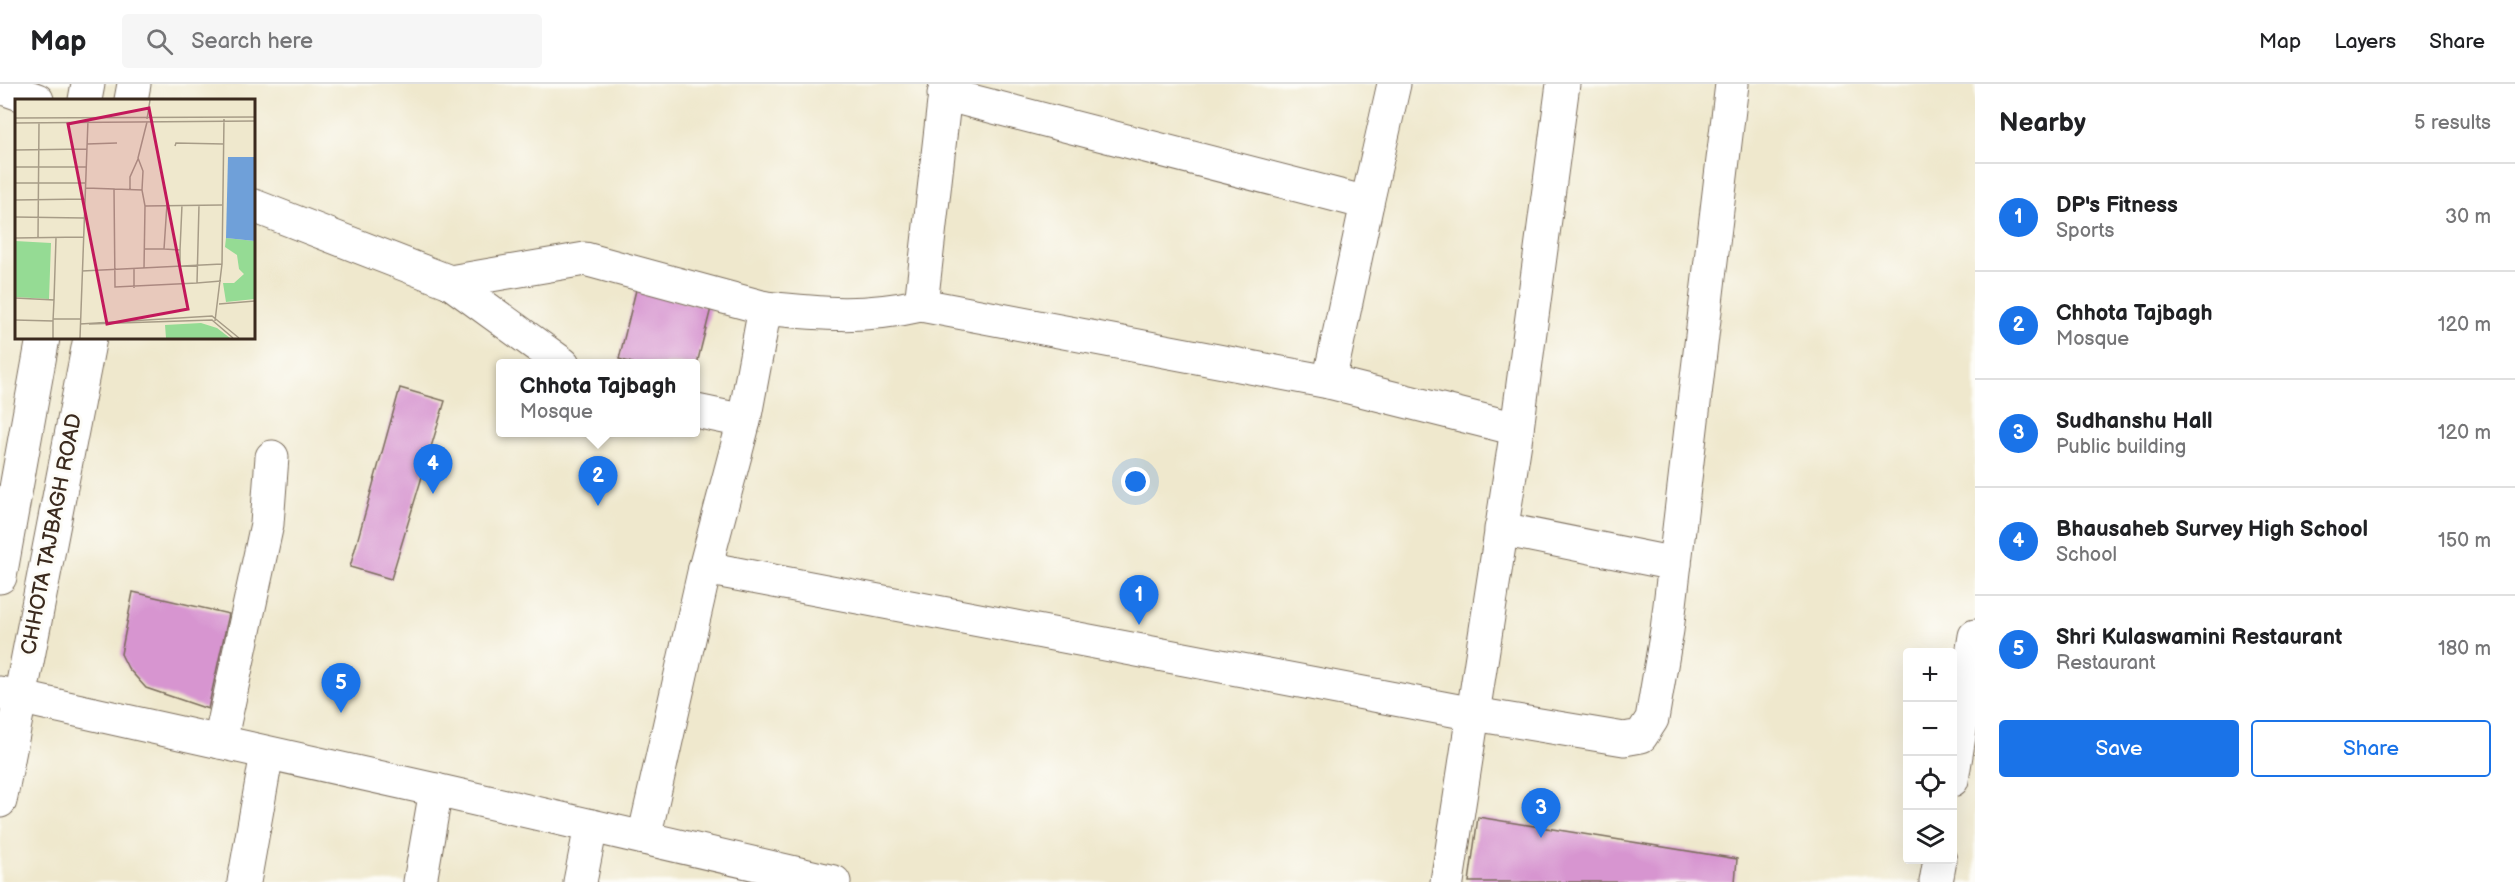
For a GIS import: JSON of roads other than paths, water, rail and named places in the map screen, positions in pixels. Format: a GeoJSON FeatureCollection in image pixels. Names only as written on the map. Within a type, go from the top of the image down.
{"type":"FeatureCollection","features":[{"type":"Feature","properties":{"kind":"street"},"geometry":{"type":"LineString","coordinates":[[85,99],[88,84]]}},
{"type":"Feature","properties":{"kind":"street"},"geometry":{"type":"LineString","coordinates":[[131,99],[134,84]]}},
{"type":"Feature","properties":{"kind":"street"},"geometry":{"type":"LineString","coordinates":[[1329,382],[1394,84]]}},
{"type":"Feature","properties":{"kind":"street"},"geometry":{"type":"LineString","coordinates":[[1447,882],[1517,429],[1563,84]]}},
{"type":"Feature","properties":{"kind":"street"},"geometry":{"type":"LineString","coordinates":[[705,568],[1474,714],[1624,739],[1641,736],[1652,719],[1667,630],[1732,84]]}},
{"type":"Feature","properties":{"kind":"street"},"geometry":{"type":"LineString","coordinates":[[0,87],[34,99]]}},
{"type":"Feature","properties":{"kind":"street"},"geometry":{"type":"LineString","coordinates":[[921,305],[945,89],[1367,203]]}},
{"type":"Feature","properties":{"kind":"street"},"geometry":{"type":"LineString","coordinates":[[255,206],[450,282],[557,359]]}},
{"type":"Feature","properties":{"kind":"street"},"geometry":{"type":"LineString","coordinates":[[450,282],[585,259],[765,308],[834,316],[892,312],[921,305],[1329,382],[1517,429]]}},
{"type":"Feature","properties":{"kind":"street"},"geometry":{"type":"LineString","coordinates":[[644,838],[705,568],[744,421],[765,308]]}},
{"type":"Feature","properties":{"kind":"street"},"geometry":{"type":"LineString","coordinates":[[0,577],[43,339]]}},
{"type":"Feature","properties":{"kind":"street","name":"CHHOTA TAJBAGH ROAD"},"geometry":{"type":"LineString","coordinates":[[0,801],[10,695],[90,339]]}},
{"type":"Feature","properties":{"kind":"street"},"geometry":{"type":"LineString","coordinates":[[700,412],[744,421]]}},
{"type":"Feature","properties":{"kind":"street"},"geometry":{"type":"LineString","coordinates":[[220,742],[267,524],[272,457]]}},
{"type":"Feature","properties":{"kind":"street"},"geometry":{"type":"LineString","coordinates":[[1501,529],[1675,564]]}},
{"type":"Feature","properties":{"kind":"street"},"geometry":{"type":"LineString","coordinates":[[1957,756],[1975,636]]}},
{"type":"Feature","properties":{"kind":"street"},"geometry":{"type":"LineString","coordinates":[[10,695],[644,838],[742,871],[834,882]]}},
{"type":"Feature","properties":{"kind":"street"},"geometry":{"type":"LineString","coordinates":[[244,882],[267,753]]}},
{"type":"Feature","properties":{"kind":"street"},"geometry":{"type":"LineString","coordinates":[[420,882],[436,790]]}},
{"type":"Feature","properties":{"kind":"street"},"geometry":{"type":"LineString","coordinates":[[580,882],[591,826]]}},
{"type":"Feature","properties":{"kind":"street"},"geometry":{"type":"LineString","coordinates":[[1936,882],[1939,864]]}},
{"type":"Feature","properties":{"kind":"place","name":"Bhausaheb Survey High School"},"geometry":{"type":"Point","coordinates":[433,494]}},
{"type":"Feature","properties":{"kind":"place","name":"Chhota Tajbagh"},"geometry":{"type":"Point","coordinates":[598,506]}},
{"type":"Feature","properties":{"kind":"place","name":"DP's Fitness"},"geometry":{"type":"Point","coordinates":[1139,625]}},
{"type":"Feature","properties":{"kind":"place","name":"Shri Kulaswamini Restaurant"},"geometry":{"type":"Point","coordinates":[341,713]}},
{"type":"Feature","properties":{"kind":"place","name":"Sudhanshu Hall"},"geometry":{"type":"Point","coordinates":[1541,838]}}]}
